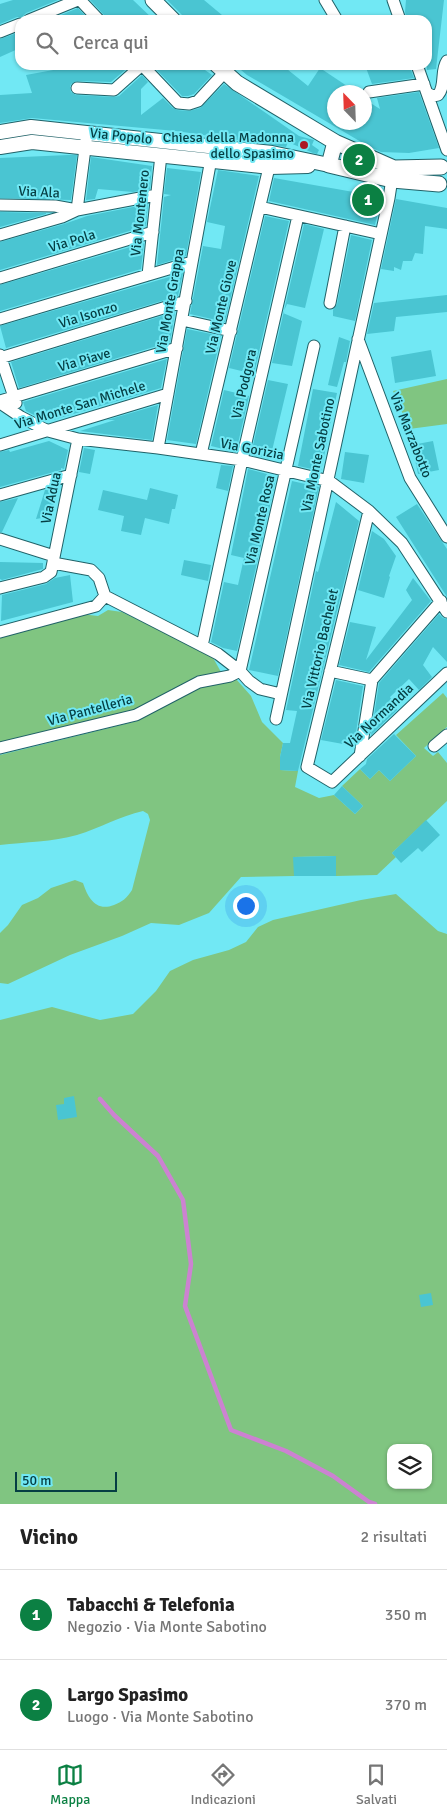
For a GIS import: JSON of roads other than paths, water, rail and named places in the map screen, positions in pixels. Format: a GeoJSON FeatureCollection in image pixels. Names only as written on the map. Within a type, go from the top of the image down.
{"type":"FeatureCollection","features":[{"type":"Feature","properties":{"kind":"main road"},"geometry":{"type":"LineString","coordinates":[[154,0],[168,15]]}},
{"type":"Feature","properties":{"kind":"main road"},"geometry":{"type":"LineString","coordinates":[[221,70],[237,83],[298,120],[393,174],[444,165]]}},
{"type":"Feature","properties":{"kind":"main road"},"geometry":{"type":"LineString","coordinates":[[335,142],[328,165],[393,174],[443,187]]}},
{"type":"Feature","properties":{"kind":"main road"},"geometry":{"type":"LineString","coordinates":[[443,187],[437,175],[444,165]]}},
{"type":"Feature","properties":{"kind":"street"},"geometry":{"type":"LineString","coordinates":[[42,15],[79,0],[94,15]]}},
{"type":"Feature","properties":{"kind":"street"},"geometry":{"type":"LineString","coordinates":[[325,0],[333,15]]}},
{"type":"Feature","properties":{"kind":"street"},"geometry":{"type":"LineString","coordinates":[[393,0],[398,15]]}},
{"type":"Feature","properties":{"kind":"street"},"geometry":{"type":"LineString","coordinates":[[0,32],[15,26]]}},
{"type":"Feature","properties":{"kind":"street"},"geometry":{"type":"LineString","coordinates":[[372,92],[425,89],[433,96],[438,95],[441,92],[443,66],[447,61]]}},
{"type":"Feature","properties":{"kind":"street"},"geometry":{"type":"LineString","coordinates":[[77,88],[114,90],[136,70]]}},
{"type":"Feature","properties":{"kind":"street"},"geometry":{"type":"LineString","coordinates":[[147,70],[178,103],[189,104],[198,101],[219,70]]}},
{"type":"Feature","properties":{"kind":"street"},"geometry":{"type":"LineString","coordinates":[[419,70],[447,150]]}},
{"type":"Feature","properties":{"kind":"street","name":"Via Popolo"},"geometry":{"type":"LineString","coordinates":[[0,132],[31,127],[272,152],[328,165]]}},
{"type":"Feature","properties":{"kind":"street"},"geometry":{"type":"LineString","coordinates":[[77,210],[86,133]]}},
{"type":"Feature","properties":{"kind":"street","name":"Via Popolo"},"geometry":{"type":"LineString","coordinates":[[0,147],[32,142],[211,159],[270,167],[328,165]]}},
{"type":"Feature","properties":{"kind":"street","name":"Via Monte Giove"},"geometry":{"type":"LineString","coordinates":[[201,454],[272,152]]}},
{"type":"Feature","properties":{"kind":"street","name":"Via Montenero"},"geometry":{"type":"LineString","coordinates":[[148,275],[161,155]]}},
{"type":"Feature","properties":{"kind":"street","name":"Via Monte Grappa"},"geometry":{"type":"LineString","coordinates":[[158,448],[211,159]]}},
{"type":"Feature","properties":{"kind":"street","name":"Via Monte Sabotino"},"geometry":{"type":"LineString","coordinates":[[276,719],[329,480],[393,174]]}},
{"type":"Feature","properties":{"kind":"street"},"geometry":{"type":"LineString","coordinates":[[0,235],[77,210],[156,195]]}},
{"type":"Feature","properties":{"kind":"street","name":"Via Ala"},"geometry":{"type":"LineString","coordinates":[[0,205],[55,206],[77,210]]}},
{"type":"Feature","properties":{"kind":"street"},"geometry":{"type":"LineString","coordinates":[[260,207],[381,234]]}},
{"type":"Feature","properties":{"kind":"street","name":"Via Podgora"},"geometry":{"type":"LineString","coordinates":[[202,646],[298,216]]}},
{"type":"Feature","properties":{"kind":"street"},"geometry":{"type":"LineString","coordinates":[[330,303],[345,226]]}},
{"type":"Feature","properties":{"kind":"street","name":"Via Pola"},"geometry":{"type":"LineString","coordinates":[[0,278],[152,232]]}},
{"type":"Feature","properties":{"kind":"street"},"geometry":{"type":"LineString","coordinates":[[0,319],[192,262]]}},
{"type":"Feature","properties":{"kind":"street","name":"Via Isonzo"},"geometry":{"type":"LineString","coordinates":[[0,357],[186,301]]}},
{"type":"Feature","properties":{"kind":"street"},"geometry":{"type":"LineString","coordinates":[[182,320],[231,331]]}},
{"type":"Feature","properties":{"kind":"street","name":"Via Marzabotto"},"geometry":{"type":"LineString","coordinates":[[358,339],[410,478],[447,537]]}},
{"type":"Feature","properties":{"kind":"street","name":"Via Monte Rosa"},"geometry":{"type":"LineString","coordinates":[[240,671],[314,346]]}},
{"type":"Feature","properties":{"kind":"street","name":"Via Piave"},"geometry":{"type":"LineString","coordinates":[[0,402],[14,396],[177,348]]}},
{"type":"Feature","properties":{"kind":"street"},"geometry":{"type":"LineString","coordinates":[[0,357],[20,417]]}},
{"type":"Feature","properties":{"kind":"street","name":"Via Monte San Michele"},"geometry":{"type":"LineString","coordinates":[[0,445],[168,394]]}},
{"type":"Feature","properties":{"kind":"street","name":"Via Gorizia"},"geometry":{"type":"LineString","coordinates":[[0,402],[20,417],[48,431],[78,439],[242,460],[329,480],[369,511],[402,543],[447,612]]}},
{"type":"Feature","properties":{"kind":"street","name":"Via Adua"},"geometry":{"type":"LineString","coordinates":[[53,560],[78,439]]}},
{"type":"Feature","properties":{"kind":"street"},"geometry":{"type":"LineString","coordinates":[[0,495],[71,475]]}},
{"type":"Feature","properties":{"kind":"street","name":"Via Vittorio Bachelet"},"geometry":{"type":"LineString","coordinates":[[332,782],[307,767],[369,511]]}},
{"type":"Feature","properties":{"kind":"street"},"geometry":{"type":"LineString","coordinates":[[0,539],[53,560],[91,570],[100,578],[105,596],[218,654],[240,671],[248,681],[260,689],[281,694]]}},
{"type":"Feature","properties":{"kind":"street"},"geometry":{"type":"LineString","coordinates":[[0,588],[44,577],[51,572],[53,560]]}},
{"type":"Feature","properties":{"kind":"street"},"geometry":{"type":"LineString","coordinates":[[0,632],[96,606],[105,596]]}},
{"type":"Feature","properties":{"kind":"street"},"geometry":{"type":"LineString","coordinates":[[360,756],[372,680],[440,601]]}},
{"type":"Feature","properties":{"kind":"street","name":"Via Pantelleria"},"geometry":{"type":"LineString","coordinates":[[0,748],[136,715],[199,682],[230,676],[240,671]]}},
{"type":"Feature","properties":{"kind":"street"},"geometry":{"type":"LineString","coordinates":[[330,671],[372,680]]}},
{"type":"Feature","properties":{"kind":"street","name":"Via Normandia"},"geometry":{"type":"LineString","coordinates":[[332,782],[447,673]]}},
{"type":"Feature","properties":{"kind":"street"},"geometry":{"type":"LineString","coordinates":[[434,746],[447,735]]}},
{"type":"Feature","properties":{"kind":"waterway"},"geometry":{"type":"LineString","coordinates":[[100,1099],[114,1115],[158,1156],[183,1200],[191,1264],[185,1306],[231,1430],[286,1451],[333,1476],[369,1502],[375,1504]]}},
{"type":"Feature","properties":{"kind":"place","name":"Chiesa della Madonna dello Spasimo"},"geometry":{"type":"Point","coordinates":[304,145]}},
{"type":"Feature","properties":{"kind":"place","name":"Largo Spasimo"},"geometry":{"type":"Point","coordinates":[359,160]}},
{"type":"Feature","properties":{"kind":"place","name":"Tabacchi & Telefonia"},"geometry":{"type":"Point","coordinates":[368,200]}}]}
